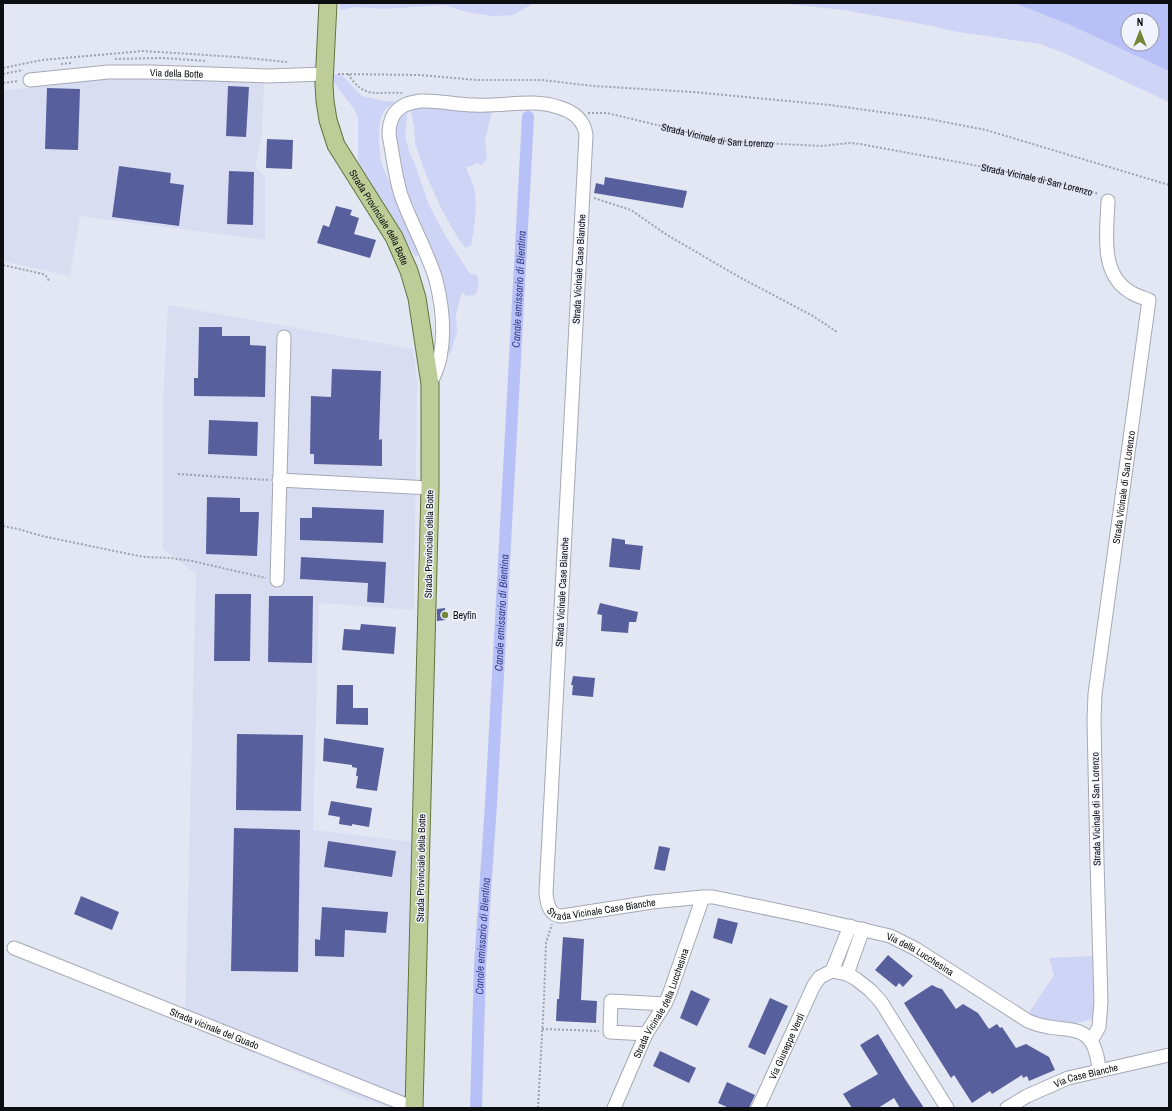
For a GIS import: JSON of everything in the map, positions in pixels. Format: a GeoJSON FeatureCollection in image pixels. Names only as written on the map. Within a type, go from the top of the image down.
{"type":"FeatureCollection","features":[{"type":"Feature","properties":{"kind":"main road","name":"Strada Provinciale della Botte"},"geometry":{"type":"LineString","coordinates":[[328,3],[324,74],[326,111],[336,145],[394,238],[409,271],[417,298],[430,384],[430,488],[414,1108]]}},
{"type":"Feature","properties":{"kind":"street","name":"Via della Botte"},"geometry":{"type":"LineString","coordinates":[[30,80],[108,72],[268,76],[324,74]]}},
{"type":"Feature","properties":{"kind":"street"},"geometry":{"type":"LineString","coordinates":[[430,384],[440,360],[442,347],[442,320],[439,298],[436,279],[410,220],[401,193],[389,135],[389,128],[393,115],[403,106],[418,101],[491,106],[535,103],[556,106],[564,109],[579,119]]}},
{"type":"Feature","properties":{"kind":"street","name":"Strada Vicinale Case Bianche"},"geometry":{"type":"LineString","coordinates":[[579,119],[585,127],[586,135],[546,892],[550,909],[555,915],[562,916],[652,902],[703,897]]}},
{"type":"Feature","properties":{"kind":"street","name":"Strada Vicinale di San Lorenzo"},"geometry":{"type":"LineString","coordinates":[[1091,1041],[1099,1027],[1101,1002],[1094,720],[1095,694],[1149,300],[1126,289],[1111,270],[1106,251],[1108,201]]}},
{"type":"Feature","properties":{"kind":"street"},"geometry":{"type":"LineString","coordinates":[[277,580],[284,337]]}},
{"type":"Feature","properties":{"kind":"street"},"geometry":{"type":"LineString","coordinates":[[279,480],[430,488]]}},
{"type":"Feature","properties":{"kind":"street","name":"Via della Lucchesina"},"geometry":{"type":"LineString","coordinates":[[703,897],[722,899],[890,936],[908,945],[1028,1021],[1049,1028],[1073,1030],[1084,1035],[1091,1041]]}},
{"type":"Feature","properties":{"kind":"street","name":"Strada Vicinale della Lucchesina"},"geometry":{"type":"LineString","coordinates":[[614,1108],[646,1034],[665,1004],[674,984],[703,897]]}},
{"type":"Feature","properties":{"kind":"street"},"geometry":{"type":"LineString","coordinates":[[850,926],[832,971],[847,974],[864,984],[881,1002],[947,1108]]}},
{"type":"Feature","properties":{"kind":"street"},"geometry":{"type":"LineString","coordinates":[[847,974],[863,929]]}},
{"type":"Feature","properties":{"kind":"street","name":"Strada vicinale del Guado"},"geometry":{"type":"LineString","coordinates":[[14,948],[414,1108]]}},
{"type":"Feature","properties":{"kind":"street","name":"Via Giuseppe Verdi"},"geometry":{"type":"LineString","coordinates":[[758,1108],[814,985],[820,977],[832,971]]}},
{"type":"Feature","properties":{"kind":"street"},"geometry":{"type":"LineString","coordinates":[[646,1034],[610,1032],[611,1001],[665,1004]]}},
{"type":"Feature","properties":{"kind":"street"},"geometry":{"type":"LineString","coordinates":[[1091,1041],[1096,1053],[1099,1070]]}},
{"type":"Feature","properties":{"kind":"street","name":"Via Case Bianche"},"geometry":{"type":"LineString","coordinates":[[1007,1108],[1048,1086],[1068,1078],[1169,1055]]}},
{"type":"Feature","properties":{"kind":"path"},"geometry":{"type":"LineString","coordinates":[[3,68],[42,60],[143,51],[230,56],[291,63]]}},
{"type":"Feature","properties":{"kind":"path"},"geometry":{"type":"LineString","coordinates":[[324,74],[419,75],[477,80],[542,80],[593,86],[693,92],[822,105],[917,117],[986,130],[1169,185]]}},
{"type":"Feature","properties":{"kind":"path"},"geometry":{"type":"LineString","coordinates":[[348,74],[355,83],[368,93],[407,94]]}},
{"type":"Feature","properties":{"kind":"path"},"geometry":{"type":"LineString","coordinates":[[3,83],[30,80]]}},
{"type":"Feature","properties":{"kind":"path","name":"Strada Vicinale di San Lorenzo"},"geometry":{"type":"LineString","coordinates":[[579,119],[583,115],[589,113],[607,113],[693,134],[734,142],[821,146],[849,143],[860,144],[1057,183],[1102,195],[1108,201]]}},
{"type":"Feature","properties":{"kind":"path"},"geometry":{"type":"LineString","coordinates":[[583,192],[595,199],[631,210],[667,234],[741,278],[813,316],[837,332]]}},
{"type":"Feature","properties":{"kind":"path"},"geometry":{"type":"LineString","coordinates":[[3,265],[43,274],[49,281]]}},
{"type":"Feature","properties":{"kind":"path"},"geometry":{"type":"LineString","coordinates":[[178,474],[279,480]]}},
{"type":"Feature","properties":{"kind":"path"},"geometry":{"type":"LineString","coordinates":[[3,526],[42,536],[145,557],[185,560],[277,580]]}},
{"type":"Feature","properties":{"kind":"path"},"geometry":{"type":"LineString","coordinates":[[538,1108],[546,943],[555,915]]}},
{"type":"Feature","properties":{"kind":"path"},"geometry":{"type":"LineString","coordinates":[[542,1030],[610,1032]]}},
{"type":"Feature","properties":{"kind":"shaded area"},"geometry":{"type":"Polygon","coordinates":[[[340,3],[534,3],[513,15],[492,16],[466,12],[444,5],[384,9],[356,7],[340,10],[340,3]]]}},
{"type":"Feature","properties":{"kind":"shaded area"},"geometry":{"type":"Polygon","coordinates":[[[778,3],[1014,3],[1070,25],[1120,48],[1120,52],[1128,52],[1169,71],[1169,102],[1064,53],[1040,44],[952,31],[844,10],[778,3]]]}},
{"type":"Feature","properties":{"kind":"shaded area"},"geometry":{"type":"Polygon","coordinates":[[[1014,3],[1169,3],[1169,71],[1128,52],[1160,52],[1160,12],[1120,12],[1120,48],[1070,25],[1014,3]]]}},
{"type":"Feature","properties":{"kind":"shaded area"},"geometry":{"type":"Polygon","coordinates":[[[333,74],[341,74],[362,96],[384,101],[398,102],[387,108],[383,113],[379,127],[380,152],[382,165],[417,247],[418,254],[416,257],[360,172],[358,160],[358,118],[354,109],[333,81],[333,74]]]}},
{"type":"Feature","properties":{"kind":"shaded area"},"geometry":{"type":"Polygon","coordinates":[[[146,78],[264,83],[262,134],[255,167],[265,176],[265,240],[80,216],[70,276],[3,261],[3,91],[100,79],[146,78]]]}},
{"type":"Feature","properties":{"kind":"shaded area"},"geometry":{"type":"Polygon","coordinates":[[[412,107],[493,109],[485,139],[487,159],[480,166],[478,162],[466,167],[475,191],[476,207],[471,246],[468,246],[466,249],[458,238],[437,200],[420,159],[415,144],[414,125],[411,114],[412,107]]]}},
{"type":"Feature","properties":{"kind":"shaded area"},"geometry":{"type":"Polygon","coordinates":[[[408,108],[405,136],[429,205],[446,237],[470,274],[477,275],[479,285],[475,295],[466,296],[462,292],[456,314],[457,332],[449,358],[447,296],[443,278],[403,180],[393,134],[397,116],[408,108]]]}},
{"type":"Feature","properties":{"kind":"shaded area"},"geometry":{"type":"Polygon","coordinates":[[[168,305],[413,349],[417,381],[414,610],[319,603],[313,830],[414,842],[406,1108],[389,1108],[350,1095],[185,1022],[196,574],[163,549],[163,402],[168,305]]]}},
{"type":"Feature","properties":{"kind":"shaded area"},"geometry":{"type":"Polygon","coordinates":[[[1093,956],[1094,1018],[1078,1023],[1060,1024],[1043,1021],[1028,1014],[1054,975],[1049,958],[1093,956]]]}},
{"type":"Feature","properties":{"kind":"building"},"geometry":{"type":"Polygon","coordinates":[[[228,86],[249,87],[246,137],[226,136],[228,86]]]}},
{"type":"Feature","properties":{"kind":"building"},"geometry":{"type":"Polygon","coordinates":[[[47,88],[80,89],[78,150],[45,149],[47,88]]]}},
{"type":"Feature","properties":{"kind":"building"},"geometry":{"type":"Polygon","coordinates":[[[267,139],[293,140],[292,169],[266,168],[267,139]]]}},
{"type":"Feature","properties":{"kind":"building"},"geometry":{"type":"Polygon","coordinates":[[[119,166],[171,173],[170,183],[184,185],[179,226],[112,217],[119,166]]]}},
{"type":"Feature","properties":{"kind":"building"},"geometry":{"type":"Polygon","coordinates":[[[229,171],[254,172],[253,225],[227,224],[229,171]]]}},
{"type":"Feature","properties":{"kind":"building"},"geometry":{"type":"Polygon","coordinates":[[[605,177],[687,191],[683,208],[594,193],[596,183],[604,185],[605,177]]]}},
{"type":"Feature","properties":{"kind":"building"},"geometry":{"type":"Polygon","coordinates":[[[336,206],[352,210],[350,215],[359,218],[354,234],[376,240],[370,258],[317,243],[323,225],[329,227],[336,206]]]}},
{"type":"Feature","properties":{"kind":"building"},"geometry":{"type":"Polygon","coordinates":[[[199,327],[222,327],[222,336],[250,336],[250,345],[266,346],[265,397],[194,396],[194,378],[198,378],[199,327]]]}},
{"type":"Feature","properties":{"kind":"building"},"geometry":{"type":"Polygon","coordinates":[[[332,369],[381,371],[379,440],[382,439],[382,466],[314,464],[314,454],[310,454],[311,396],[331,397],[332,369]]]}},
{"type":"Feature","properties":{"kind":"building"},"geometry":{"type":"Polygon","coordinates":[[[209,420],[258,422],[257,456],[208,454],[209,420]]]}},
{"type":"Feature","properties":{"kind":"building"},"geometry":{"type":"Polygon","coordinates":[[[207,497],[240,498],[240,512],[259,512],[257,556],[206,554],[207,497]]]}},
{"type":"Feature","properties":{"kind":"building"},"geometry":{"type":"Polygon","coordinates":[[[312,507],[384,510],[383,543],[300,540],[300,518],[312,518],[312,507]]]}},
{"type":"Feature","properties":{"kind":"building"},"geometry":{"type":"Polygon","coordinates":[[[612,538],[625,540],[625,544],[643,546],[640,570],[609,567],[612,538]]]}},
{"type":"Feature","properties":{"kind":"building"},"geometry":{"type":"Polygon","coordinates":[[[301,557],[386,562],[384,603],[367,602],[368,583],[300,579],[301,557]]]}},
{"type":"Feature","properties":{"kind":"building"},"geometry":{"type":"Polygon","coordinates":[[[215,594],[251,594],[250,661],[214,661],[215,594]]]}},
{"type":"Feature","properties":{"kind":"building"},"geometry":{"type":"Polygon","coordinates":[[[269,596],[313,596],[312,663],[268,662],[269,596]]]}},
{"type":"Feature","properties":{"kind":"building"},"geometry":{"type":"Polygon","coordinates":[[[600,603],[638,612],[636,622],[629,622],[628,633],[601,631],[602,615],[597,614],[600,603]]]}},
{"type":"Feature","properties":{"kind":"building"},"geometry":{"type":"Polygon","coordinates":[[[445,608],[446,620],[437,621],[437,609],[445,608]]]}},
{"type":"Feature","properties":{"kind":"building"},"geometry":{"type":"Polygon","coordinates":[[[361,624],[396,627],[394,654],[342,650],[344,629],[360,630],[361,624]]]}},
{"type":"Feature","properties":{"kind":"building"},"geometry":{"type":"Polygon","coordinates":[[[573,676],[595,678],[593,697],[572,695],[573,685],[571,685],[573,676]]]}},
{"type":"Feature","properties":{"kind":"building"},"geometry":{"type":"Polygon","coordinates":[[[337,685],[353,685],[353,708],[368,708],[368,725],[336,724],[337,685]]]}},
{"type":"Feature","properties":{"kind":"building"},"geometry":{"type":"Polygon","coordinates":[[[237,734],[303,735],[301,811],[236,810],[237,734]]]}},
{"type":"Feature","properties":{"kind":"building"},"geometry":{"type":"Polygon","coordinates":[[[324,738],[384,748],[377,791],[356,788],[358,776],[356,776],[357,768],[352,767],[352,765],[323,761],[324,738]]]}},
{"type":"Feature","properties":{"kind":"building"},"geometry":{"type":"Polygon","coordinates":[[[331,801],[372,808],[369,827],[352,824],[352,826],[339,824],[340,817],[328,815],[331,801]]]}},
{"type":"Feature","properties":{"kind":"building"},"geometry":{"type":"Polygon","coordinates":[[[234,828],[300,830],[298,972],[231,971],[234,828]]]}},
{"type":"Feature","properties":{"kind":"building"},"geometry":{"type":"Polygon","coordinates":[[[328,841],[396,851],[392,877],[324,867],[328,841]]]}},
{"type":"Feature","properties":{"kind":"building"},"geometry":{"type":"Polygon","coordinates":[[[659,846],[670,848],[665,871],[654,869],[659,846]]]}},
{"type":"Feature","properties":{"kind":"building"},"geometry":{"type":"Polygon","coordinates":[[[81,896],[119,912],[112,930],[74,914],[81,896]]]}},
{"type":"Feature","properties":{"kind":"building"},"geometry":{"type":"Polygon","coordinates":[[[322,907],[388,912],[386,933],[345,930],[344,957],[315,956],[315,939],[320,940],[322,907]]]}},
{"type":"Feature","properties":{"kind":"building"},"geometry":{"type":"Polygon","coordinates":[[[718,918],[738,923],[732,944],[713,938],[718,918]]]}},
{"type":"Feature","properties":{"kind":"building"},"geometry":{"type":"Polygon","coordinates":[[[563,937],[584,939],[581,1000],[597,1001],[596,1023],[556,1021],[563,937]]]}},
{"type":"Feature","properties":{"kind":"building"},"geometry":{"type":"Polygon","coordinates":[[[888,955],[913,976],[903,987],[899,983],[896,987],[875,970],[888,955]]]}},
{"type":"Feature","properties":{"kind":"building"},"geometry":{"type":"Polygon","coordinates":[[[932,985],[942,989],[956,1009],[963,1004],[978,1013],[989,1029],[997,1024],[1000,1028],[1002,1027],[1016,1048],[1026,1044],[1049,1057],[1055,1070],[1029,1081],[1027,1076],[1023,1078],[1022,1075],[992,1094],[990,1091],[972,1103],[954,1075],[951,1078],[904,1003],[932,985]]]}},
{"type":"Feature","properties":{"kind":"building"},"geometry":{"type":"Polygon","coordinates":[[[691,990],[710,999],[697,1026],[680,1018],[691,990]]]}},
{"type":"Feature","properties":{"kind":"building"},"geometry":{"type":"Polygon","coordinates":[[[770,998],[788,1006],[765,1055],[748,1047],[770,998]]]}},
{"type":"Feature","properties":{"kind":"building"},"geometry":{"type":"Polygon","coordinates":[[[878,1034],[924,1108],[900,1108],[894,1098],[878,1108],[852,1108],[843,1094],[878,1074],[860,1045],[878,1034]]]}},
{"type":"Feature","properties":{"kind":"building"},"geometry":{"type":"Polygon","coordinates":[[[660,1051],[696,1068],[689,1083],[653,1066],[660,1051]]]}},
{"type":"Feature","properties":{"kind":"building"},"geometry":{"type":"Polygon","coordinates":[[[727,1082],[755,1095],[749,1108],[729,1108],[718,1103],[727,1082]]]}},
{"type":"Feature","properties":{"kind":"waterway","name":"Canale emissario di Bientina"},"geometry":{"type":"LineString","coordinates":[[476,1108],[480,966],[491,804],[528,117]]}},
{"type":"Feature","properties":{"kind":"place","name":"Beyfin"},"geometry":{"type":"Point","coordinates":[445,615]}}]}
